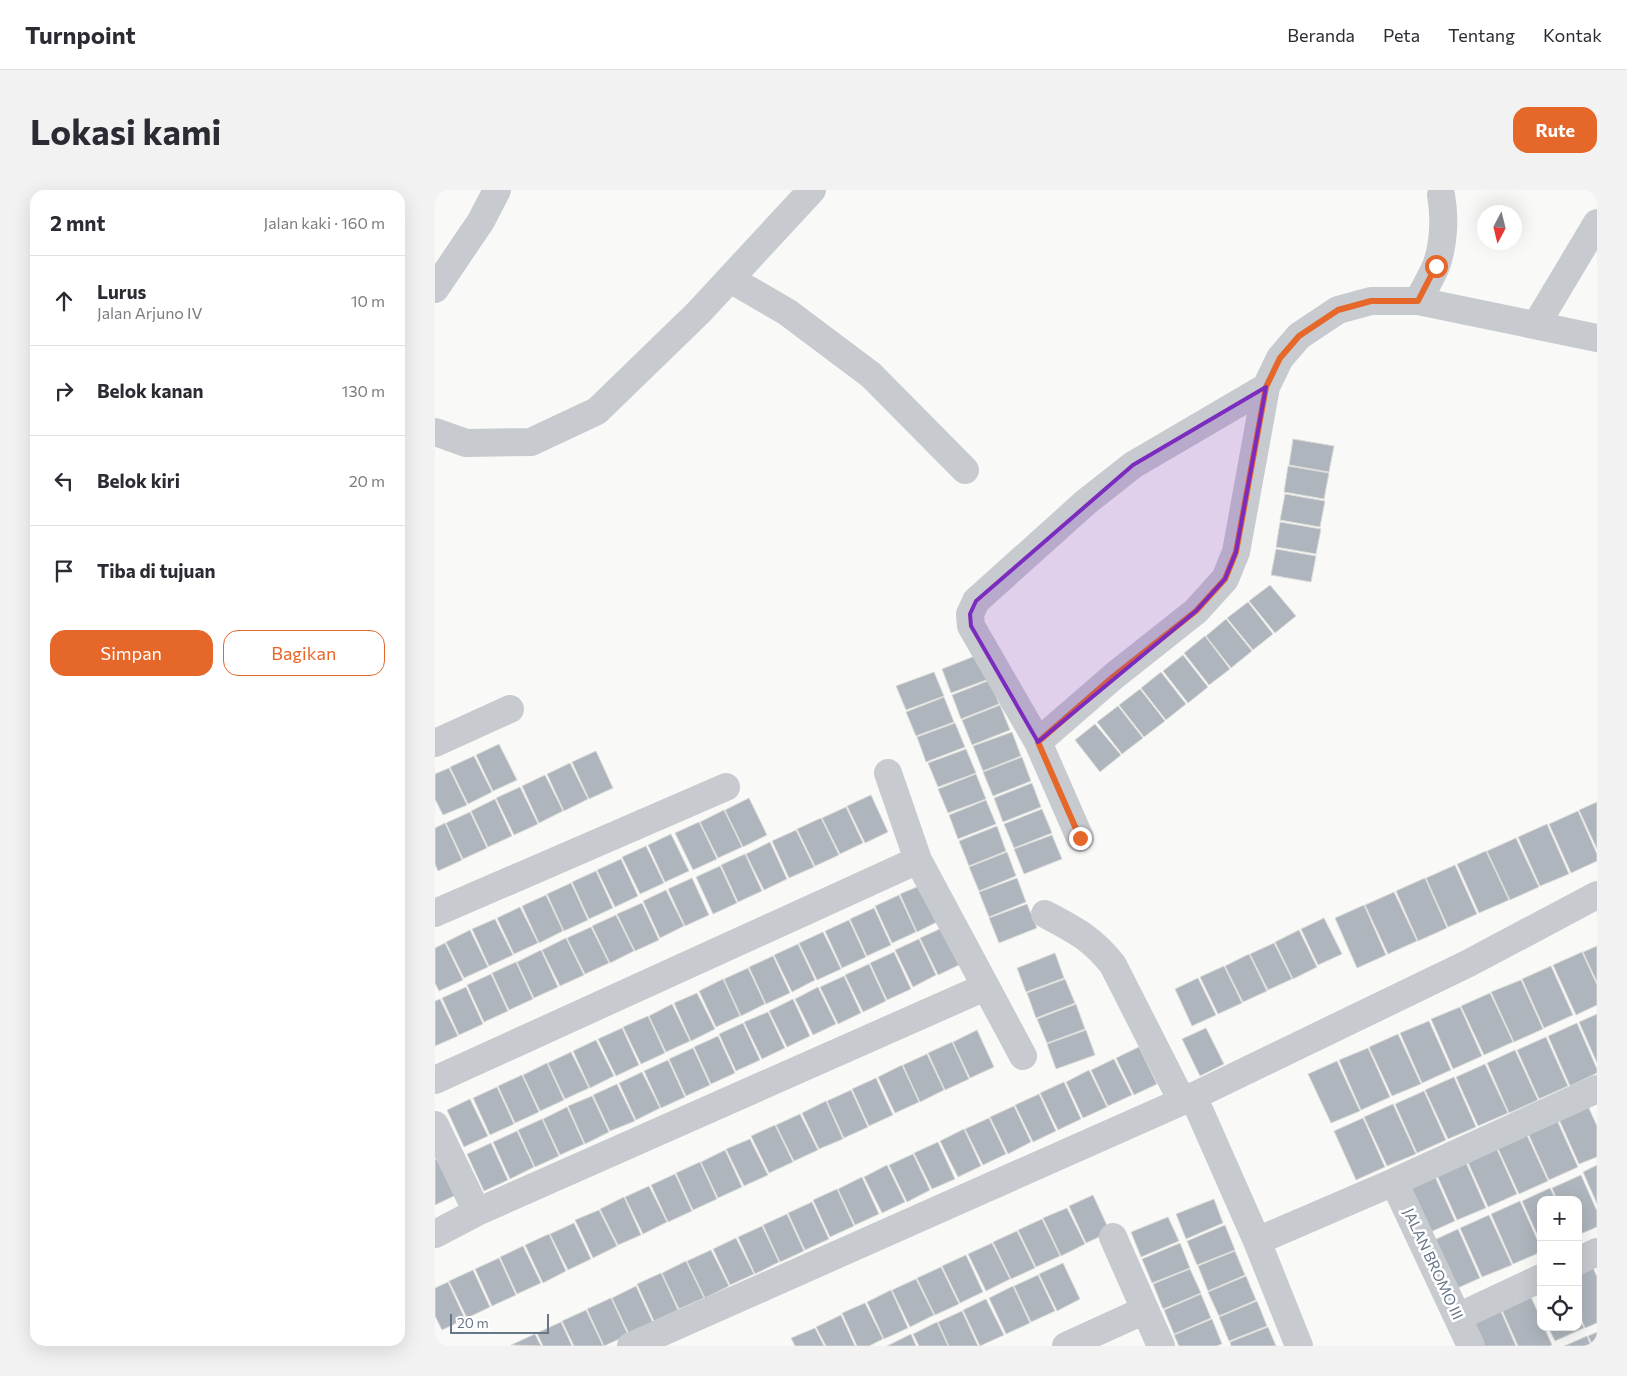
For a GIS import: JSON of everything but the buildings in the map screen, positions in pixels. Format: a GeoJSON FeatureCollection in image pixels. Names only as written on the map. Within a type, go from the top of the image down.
{"type":"FeatureCollection","features":[{"type":"Feature","properties":{"kind":"street"},"geometry":{"type":"LineString","coordinates":[[435,289],[481,221],[497,190]]}},
{"type":"Feature","properties":{"kind":"street"},"geometry":{"type":"LineString","coordinates":[[435,432],[466,443],[531,442],[597,411],[698,313],[812,190]]}},
{"type":"Feature","properties":{"kind":"street"},"geometry":{"type":"LineString","coordinates":[[1418,301],[1436,266],[1442,241],[1443,207],[1441,195]]}},
{"type":"Feature","properties":{"kind":"street"},"geometry":{"type":"LineString","coordinates":[[1536,325],[1597,223]]}},
{"type":"Feature","properties":{"kind":"street"},"geometry":{"type":"LineString","coordinates":[[730,279],[787,312],[871,375],[965,470]]}},
{"type":"Feature","properties":{"kind":"street"},"geometry":{"type":"LineString","coordinates":[[1038,742],[1114,676],[1196,611],[1225,579],[1236,552],[1266,387],[1280,358],[1299,336],[1338,310],[1371,301],[1418,301],[1597,338]]}},
{"type":"Feature","properties":{"kind":"street"},"geometry":{"type":"LineString","coordinates":[[1080,838],[1038,742],[971,626],[970,614],[976,601],[1087,502],[1133,465],[1266,387]]}},
{"type":"Feature","properties":{"kind":"street"},"geometry":{"type":"LineString","coordinates":[[435,743],[510,709]]}},
{"type":"Feature","properties":{"kind":"street"},"geometry":{"type":"LineString","coordinates":[[888,773],[918,860],[1023,1056]]}},
{"type":"Feature","properties":{"kind":"street"},"geometry":{"type":"LineString","coordinates":[[435,913],[726,787]]}},
{"type":"Feature","properties":{"kind":"street"},"geometry":{"type":"LineString","coordinates":[[435,1080],[918,860]]}},
{"type":"Feature","properties":{"kind":"street"},"geometry":{"type":"LineString","coordinates":[[631,1346],[1188,1098],[1469,963],[1597,895]]}},
{"type":"Feature","properties":{"kind":"street"},"geometry":{"type":"LineString","coordinates":[[1045,914],[1090,940],[1113,965],[1188,1098],[1257,1241],[1299,1346]]}},
{"type":"Feature","properties":{"kind":"street"},"geometry":{"type":"LineString","coordinates":[[435,1234],[477,1212],[985,987]]}},
{"type":"Feature","properties":{"kind":"street"},"geometry":{"type":"LineString","coordinates":[[1257,1241],[1394,1182],[1597,1089]]}},
{"type":"Feature","properties":{"kind":"street"},"geometry":{"type":"LineString","coordinates":[[435,1125],[477,1212]]}},
{"type":"Feature","properties":{"kind":"street","name":"JALAN BROMO III"},"geometry":{"type":"LineString","coordinates":[[1394,1182],[1471,1346]]}},
{"type":"Feature","properties":{"kind":"street"},"geometry":{"type":"LineString","coordinates":[[1113,1237],[1161,1346]]}},
{"type":"Feature","properties":{"kind":"street"},"geometry":{"type":"LineString","coordinates":[[1582,1259],[1597,1252]]}},
{"type":"Feature","properties":{"kind":"street"},"geometry":{"type":"LineString","coordinates":[[1458,1317],[1537,1280]]}},
{"type":"Feature","properties":{"kind":"street"},"geometry":{"type":"LineString","coordinates":[[1067,1346],[1145,1310]]}},
{"type":"Feature","properties":{"kind":"highlighted area"},"geometry":{"type":"Polygon","coordinates":[[[1266,387],[1236,552],[1225,579],[1196,611],[1038,742],[971,626],[970,614],[976,601],[1133,465],[1266,387]]]}},
{"type":"Feature","properties":{"kind":"route"},"geometry":{"type":"LineString","coordinates":[[1080,838],[1038,742],[1114,676],[1196,611],[1225,579],[1236,552],[1266,387],[1280,358],[1299,336],[1338,310],[1371,301],[1418,301],[1436,266]]}}]}
